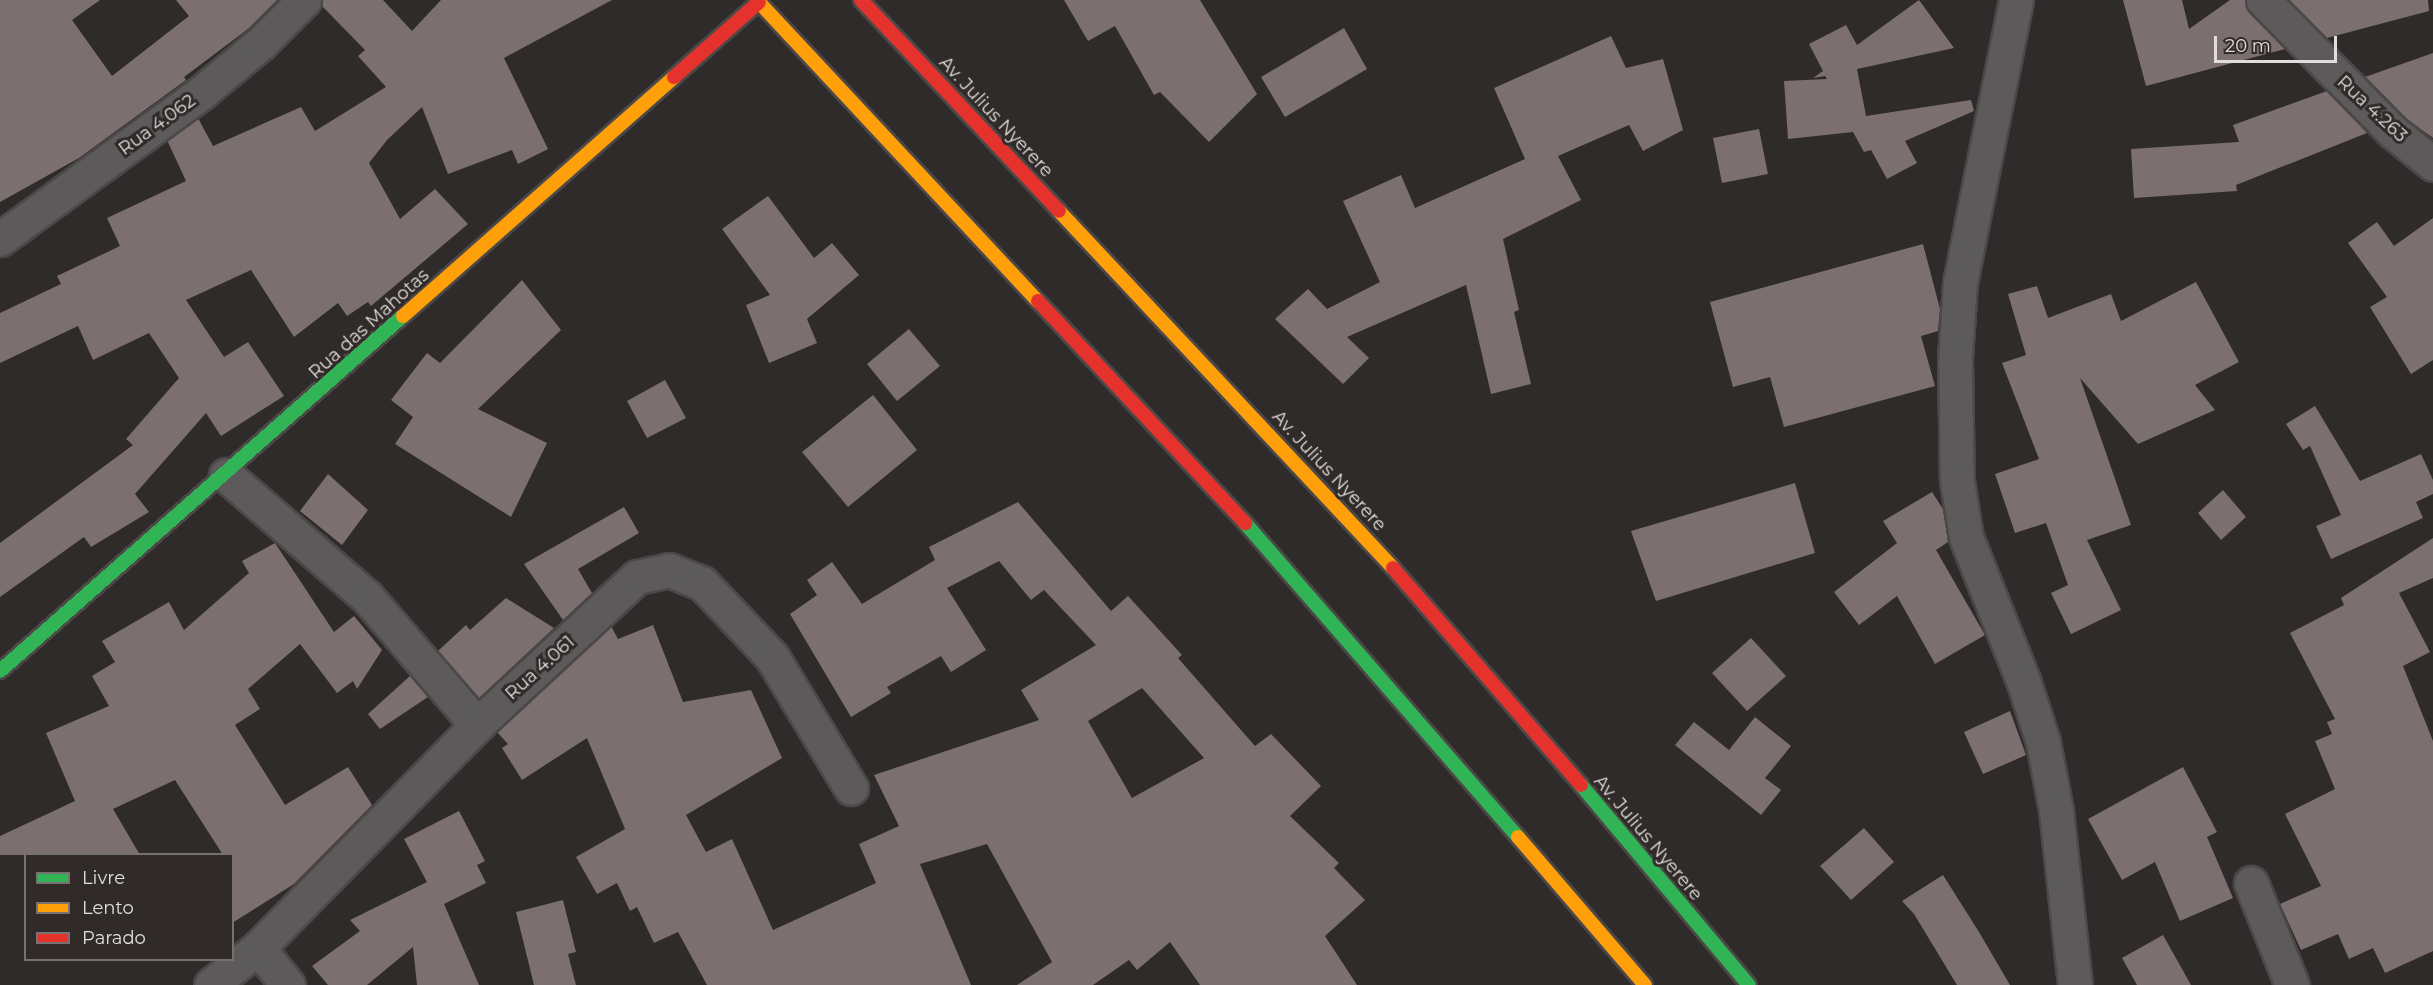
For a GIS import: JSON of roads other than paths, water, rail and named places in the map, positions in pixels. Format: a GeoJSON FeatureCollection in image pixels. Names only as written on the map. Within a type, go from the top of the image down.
{"type":"FeatureCollection","features":[{"type":"Feature","properties":{"kind":"main road","name":"Rua das Mahotas"},"geometry":{"type":"LineString","coordinates":[[0,671],[226,475],[758,1]]}},
{"type":"Feature","properties":{"kind":"main road"},"geometry":{"type":"LineString","coordinates":[[758,1],[1288,569],[1644,985]]}},
{"type":"Feature","properties":{"kind":"main road","name":"Av. Julius Nyerere"},"geometry":{"type":"LineString","coordinates":[[864,1],[1426,604],[1749,985]]}},
{"type":"Feature","properties":{"kind":"street","name":"Rua 4.062"},"geometry":{"type":"LineString","coordinates":[[0,239],[202,92],[261,43],[304,0]]}},
{"type":"Feature","properties":{"kind":"street"},"geometry":{"type":"LineString","coordinates":[[2016,0],[1960,282],[1955,359],[1957,481],[1966,537],[2024,683],[2043,742],[2056,810],[2075,985]]}},
{"type":"Feature","properties":{"kind":"street","name":"Rua 4.263"},"geometry":{"type":"LineString","coordinates":[[2264,0],[2392,131],[2433,164]]}},
{"type":"Feature","properties":{"kind":"street"},"geometry":{"type":"LineString","coordinates":[[226,475],[367,597],[477,725]]}},
{"type":"Feature","properties":{"kind":"street","name":"Rua 4.061"},"geometry":{"type":"LineString","coordinates":[[211,985],[258,948],[477,725],[637,578],[669,570],[702,583],[772,657],[850,788]]}},
{"type":"Feature","properties":{"kind":"street"},"geometry":{"type":"LineString","coordinates":[[2251,883],[2292,985]]}},
{"type":"Feature","properties":{"kind":"street"},"geometry":{"type":"LineString","coordinates":[[258,948],[288,985]]}}]}
